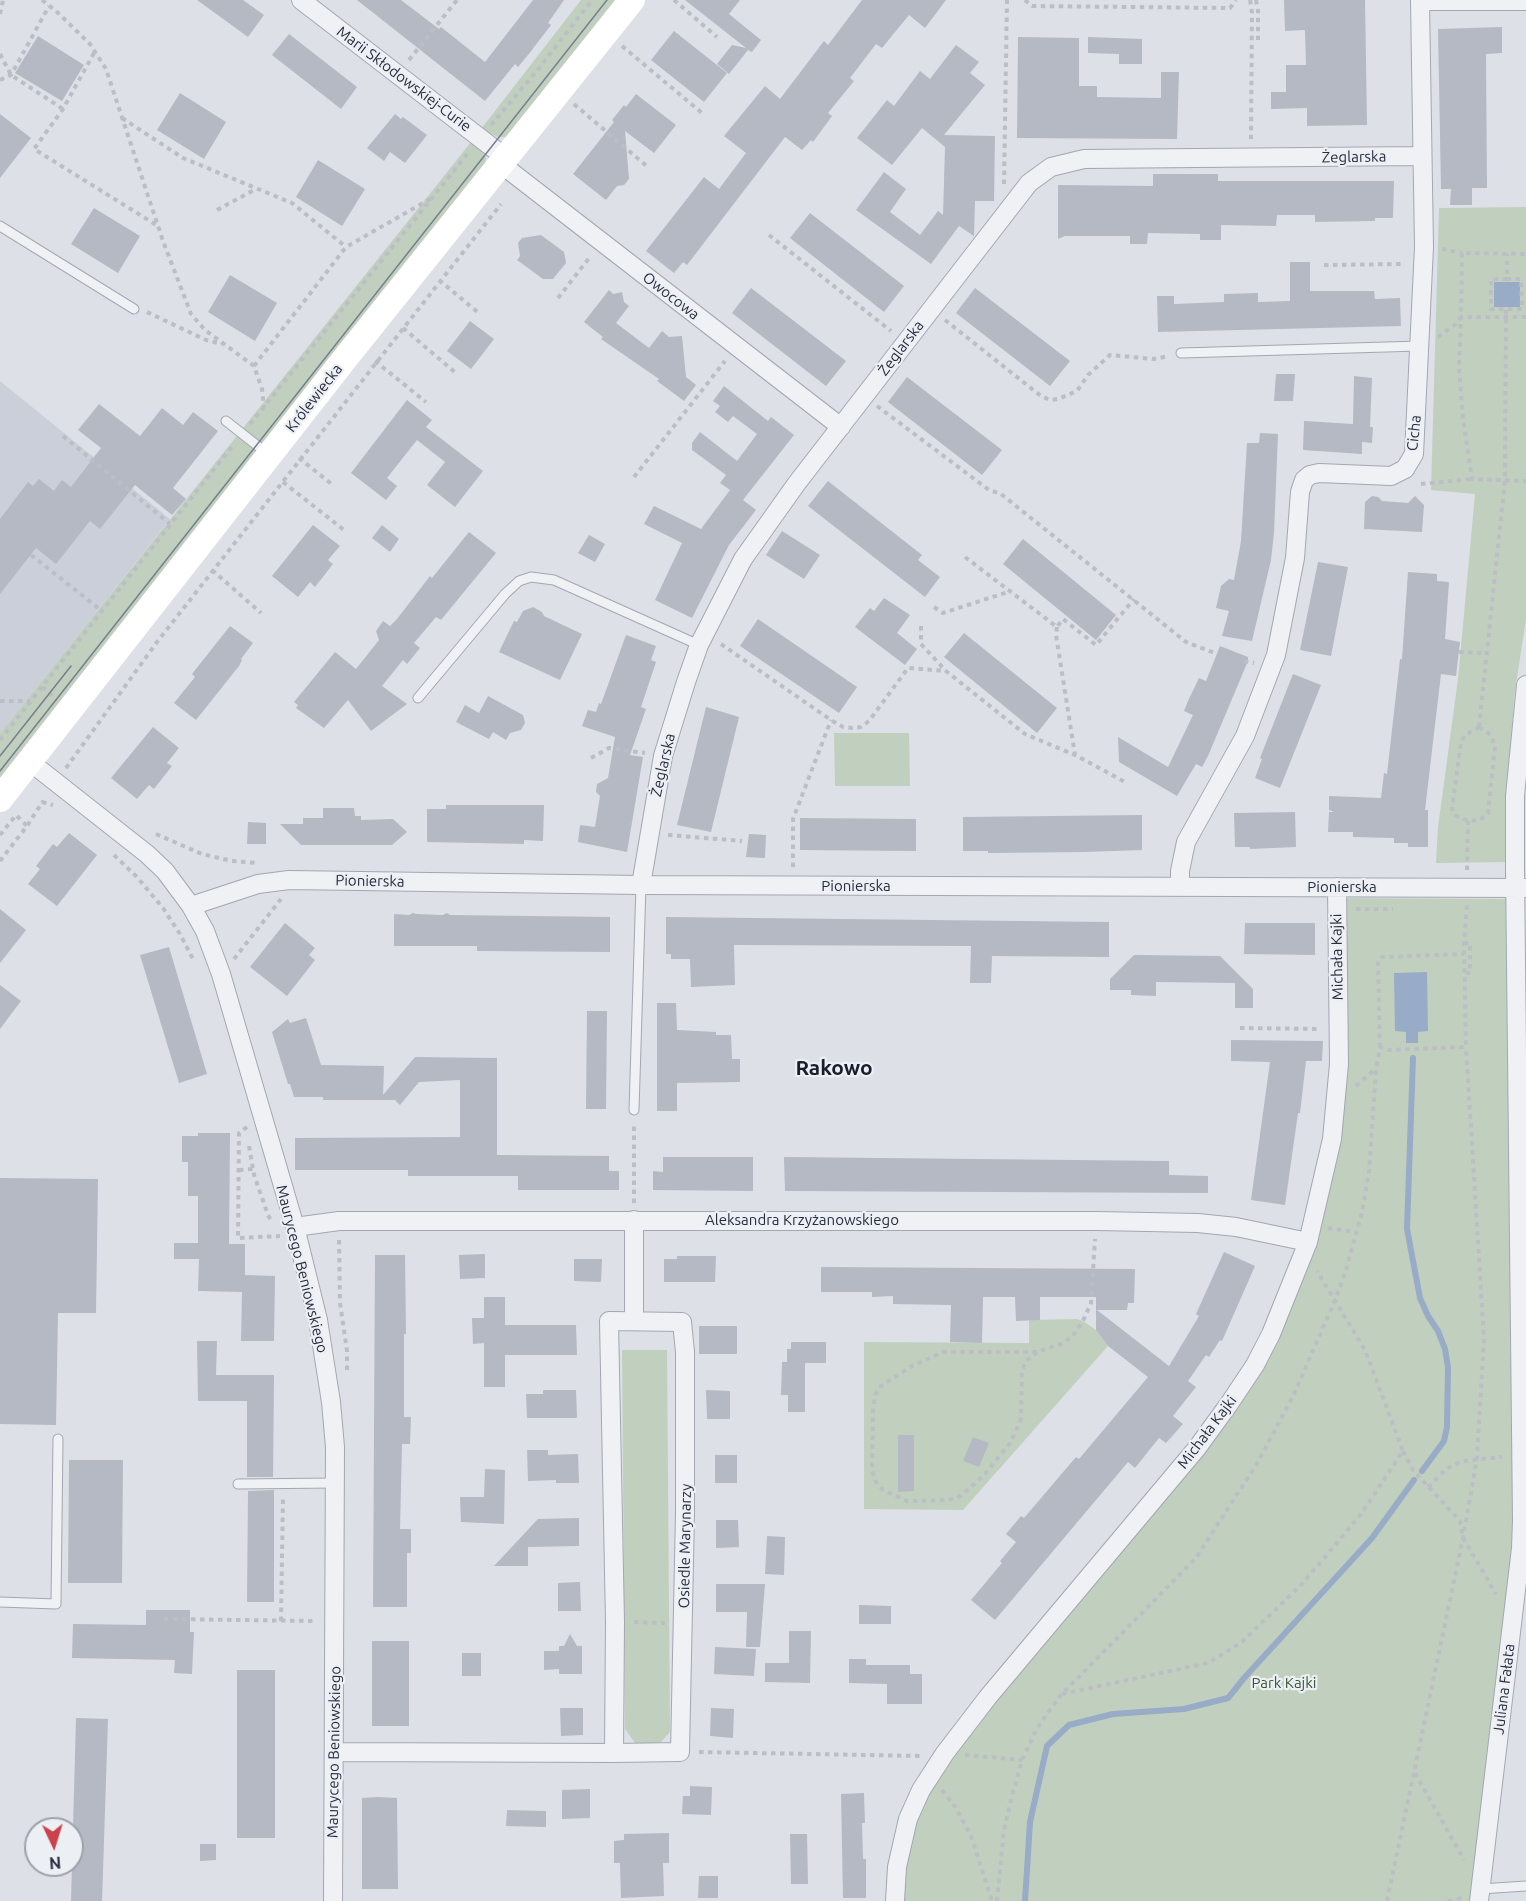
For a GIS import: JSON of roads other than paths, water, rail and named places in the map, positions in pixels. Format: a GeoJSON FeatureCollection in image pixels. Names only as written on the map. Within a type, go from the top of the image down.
{"type":"FeatureCollection","features":[{"type":"Feature","properties":{"kind":"main road","name":"Królewiecka"},"geometry":{"type":"LineString","coordinates":[[0,799],[420,266],[572,98],[615,45],[632,0]]}},
{"type":"Feature","properties":{"kind":"street","name":"Marii Skłodowskiej-Curie"},"geometry":{"type":"LineString","coordinates":[[301,0],[481,138],[508,167]]}},
{"type":"Feature","properties":{"kind":"street"},"geometry":{"type":"LineString","coordinates":[[1420,1],[1526,1]]}},
{"type":"Feature","properties":{"kind":"street","name":"Cicha"},"geometry":{"type":"LineString","coordinates":[[1180,887],[1181,865],[1186,842],[1245,736],[1276,655],[1295,558],[1301,485],[1306,477],[1314,474],[1391,476],[1405,469],[1414,454],[1423,264],[1420,1]]}},
{"type":"Feature","properties":{"kind":"street","name":"Żeglarska"},"geometry":{"type":"LineString","coordinates":[[641,885],[663,756],[686,682],[703,639],[748,552],[796,483],[1029,183],[1042,172],[1067,162],[1084,159],[1422,156]]}},
{"type":"Feature","properties":{"kind":"street","name":"Owocowa"},"geometry":{"type":"LineString","coordinates":[[508,167],[841,427]]}},
{"type":"Feature","properties":{"kind":"street","name":"Juliana Fałata"},"geometry":{"type":"LineString","coordinates":[[1479,1895],[1516,1594],[1522,1521],[1521,888],[1515,796],[1526,685]]}},
{"type":"Feature","properties":{"kind":"street","name":"Maurycego Beniowskiego"},"geometry":{"type":"LineString","coordinates":[[28,761],[147,854],[165,871],[205,931],[221,974],[286,1235],[318,1320],[333,1427],[335,1483],[333,1901]]}},
{"type":"Feature","properties":{"kind":"street","name":"Pionierska"},"geometry":{"type":"LineString","coordinates":[[190,906],[258,884],[289,880],[641,885],[1180,887],[1337,896],[1521,888]]}},
{"type":"Feature","properties":{"kind":"street","name":"Michała Kajki"},"geometry":{"type":"LineString","coordinates":[[895,1901],[897,1868],[908,1819],[921,1790],[945,1753],[996,1688],[1197,1448],[1255,1365],[1271,1334],[1306,1246],[1332,1139],[1339,1064],[1337,896]]}},
{"type":"Feature","properties":{"kind":"street"},"geometry":{"type":"LineString","coordinates":[[634,1215],[634,1321]]}},
{"type":"Feature","properties":{"kind":"street","name":"Aleksandra Krzyżanowskiego"},"geometry":{"type":"LineString","coordinates":[[286,1235],[339,1221],[634,1215],[1198,1223],[1236,1227],[1306,1246]]}},
{"type":"Feature","properties":{"kind":"street","name":"Osiedle Marynarzy"},"geometry":{"type":"LineString","coordinates":[[609,1321],[634,1321],[682,1322],[685,1352],[684,1623],[680,1752],[615,1752],[615,1622],[609,1321]]}},
{"type":"Feature","properties":{"kind":"street"},"geometry":{"type":"LineString","coordinates":[[334,1752],[615,1752]]}},
{"type":"Feature","properties":{"kind":"lane"},"geometry":{"type":"LineString","coordinates":[[1415,0],[1420,1]]}},
{"type":"Feature","properties":{"kind":"lane"},"geometry":{"type":"LineString","coordinates":[[0,226],[134,309]]}},
{"type":"Feature","properties":{"kind":"lane"},"geometry":{"type":"LineString","coordinates":[[1181,353],[1420,346]]}},
{"type":"Feature","properties":{"kind":"lane"},"geometry":{"type":"LineString","coordinates":[[226,421],[270,454]]}},
{"type":"Feature","properties":{"kind":"lane"},"geometry":{"type":"LineString","coordinates":[[418,698],[505,594],[519,581],[531,577],[554,580],[703,639]]}},
{"type":"Feature","properties":{"kind":"lane"},"geometry":{"type":"LineString","coordinates":[[634,1110],[641,885]]}},
{"type":"Feature","properties":{"kind":"lane"},"geometry":{"type":"LineString","coordinates":[[0,1602],[56,1604],[58,1440]]}},
{"type":"Feature","properties":{"kind":"lane"},"geometry":{"type":"LineString","coordinates":[[238,1484],[335,1483]]}},
{"type":"Feature","properties":{"kind":"lane"},"geometry":{"type":"LineString","coordinates":[[1479,1895],[1526,1886]]}},
{"type":"Feature","properties":{"kind":"water"},"geometry":{"type":"Polygon","coordinates":[[[1494,282],[1520,282],[1520,307],[1494,307],[1494,282]]]}},
{"type":"Feature","properties":{"kind":"water"},"geometry":{"type":"Polygon","coordinates":[[[1427,972],[1428,1031],[1418,1032],[1418,1043],[1406,1043],[1406,1032],[1395,1031],[1394,973],[1427,972]]]}},
{"type":"Feature","properties":{"kind":"waterway"},"geometry":{"type":"LineString","coordinates":[[1413,1058],[1407,1229],[1420,1298],[1438,1331],[1445,1349],[1448,1367],[1447,1427],[1444,1441],[1422,1471]]}},
{"type":"Feature","properties":{"kind":"waterway"},"geometry":{"type":"LineString","coordinates":[[1025,1901],[1030,1822],[1047,1746],[1069,1725],[1113,1714],[1184,1709],[1228,1698],[1372,1538],[1414,1480]]}},
{"type":"Feature","properties":{"kind":"tram line"},"geometry":{"type":"LineString","coordinates":[[0,771],[607,0]]}},
{"type":"Feature","properties":{"kind":"tram line"},"geometry":{"type":"LineString","coordinates":[[0,756],[71,666]]}},
{"type":"Feature","properties":{"kind":"district","name":"Rakowo"},"geometry":{"type":"Point","coordinates":[834,1068]}},
{"type":"Feature","properties":{"kind":"park label","name":"Park Kajki"},"geometry":{"type":"Point","coordinates":[1284,1683]}}]}
